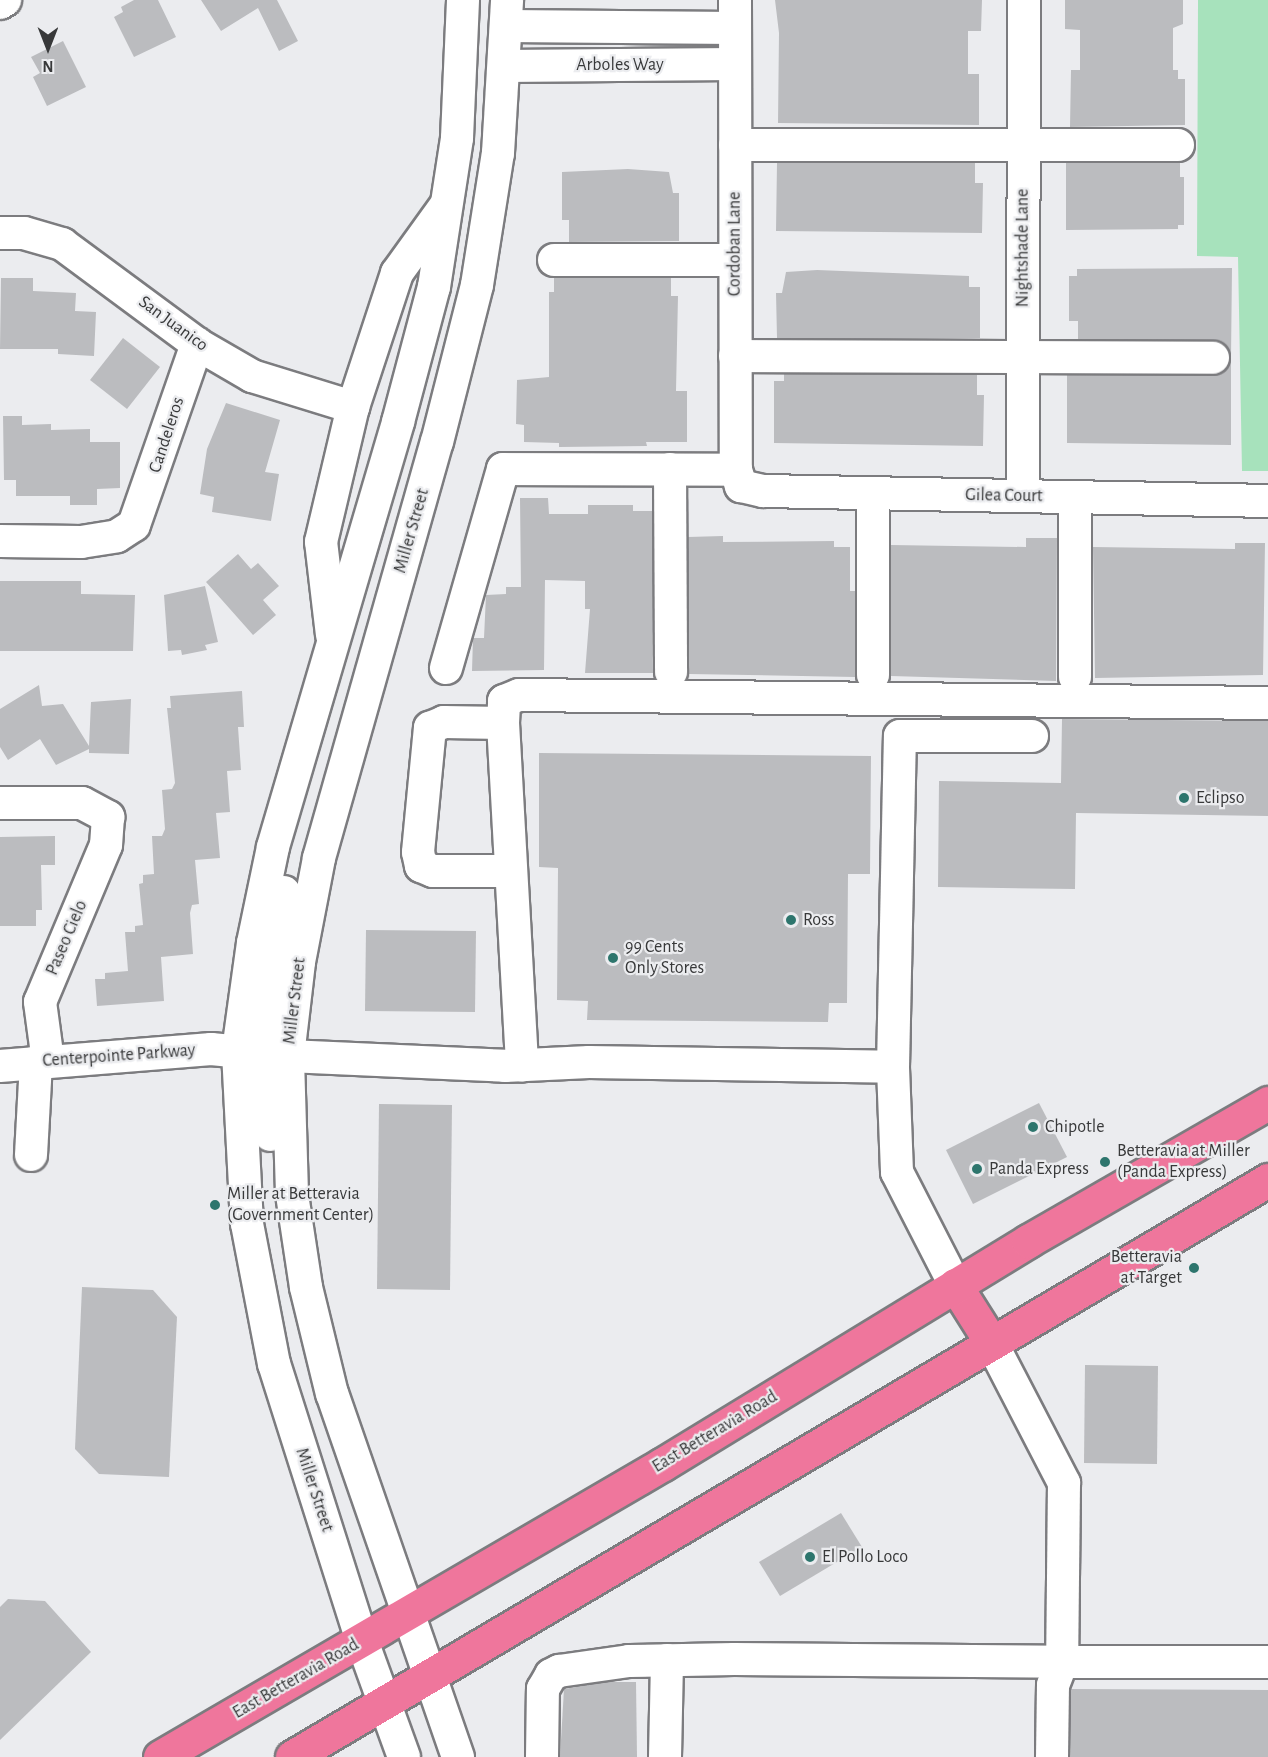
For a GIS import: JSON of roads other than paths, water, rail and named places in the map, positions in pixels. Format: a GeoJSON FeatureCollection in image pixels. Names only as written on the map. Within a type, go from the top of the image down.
{"type":"FeatureCollection","features":[{"type":"Feature","properties":{"kind":"highway","name":"East Betteravia Road"},"geometry":{"type":"LineString","coordinates":[[160,1757],[408,1614],[955,1285],[1268,1103]]}},
{"type":"Feature","properties":{"kind":"highway"},"geometry":{"type":"LineString","coordinates":[[292,1757],[1268,1180]]}},
{"type":"Feature","properties":{"kind":"highway"},"geometry":{"type":"LineString","coordinates":[[955,1285],[991,1342]]}},
{"type":"Feature","properties":{"kind":"street"},"geometry":{"type":"LineString","coordinates":[[0,3],[5,0]]}},
{"type":"Feature","properties":{"kind":"street","name":"Miller Street"},"geometry":{"type":"LineString","coordinates":[[404,1757],[362,1641],[274,1364],[247,1224],[238,1051],[253,943],[273,847],[334,645],[434,287],[457,138],[463,0]]}},
{"type":"Feature","properties":{"kind":"street","name":"Nightshade Lane"},"geometry":{"type":"LineString","coordinates":[[1023,496],[1024,0]]}},
{"type":"Feature","properties":{"kind":"street","name":"Miller Street"},"geometry":{"type":"LineString","coordinates":[[458,1757],[332,1395],[306,1287],[292,1194],[288,1056],[299,962],[319,858],[437,442],[477,285],[498,153],[507,13]]}},
{"type":"Feature","properties":{"kind":"street","name":"Arboles Way"},"geometry":{"type":"LineString","coordinates":[[507,13],[735,14]]}},
{"type":"Feature","properties":{"kind":"street","name":"Cordoban Lane"},"geometry":{"type":"LineString","coordinates":[[735,14],[735,356],[739,478]]}},
{"type":"Feature","properties":{"kind":"street","name":"Arboles Way"},"geometry":{"type":"LineString","coordinates":[[504,66],[735,64]]}},
{"type":"Feature","properties":{"kind":"street"},"geometry":{"type":"LineString","coordinates":[[735,145],[1178,144]]}},
{"type":"Feature","properties":{"kind":"street","name":"Miller Street"},"geometry":{"type":"LineString","coordinates":[[334,645],[321,542],[353,407],[397,273],[448,202]]}},
{"type":"Feature","properties":{"kind":"street","name":"San Juanico"},"geometry":{"type":"LineString","coordinates":[[0,233],[24,232],[62,244],[197,344],[252,376],[353,407]]}},
{"type":"Feature","properties":{"kind":"street"},"geometry":{"type":"LineString","coordinates":[[554,260],[735,260]]}},
{"type":"Feature","properties":{"kind":"street","name":"Candeleros"},"geometry":{"type":"LineString","coordinates":[[0,541],[81,542],[117,536],[134,525],[197,344]]}},
{"type":"Feature","properties":{"kind":"street"},"geometry":{"type":"LineString","coordinates":[[735,356],[1213,358]]}},
{"type":"Feature","properties":{"kind":"street","name":"Gilea Court"},"geometry":{"type":"LineString","coordinates":[[446,668],[503,469],[670,470],[739,478],[763,492],[1268,501]]}},
{"type":"Feature","properties":{"kind":"street"},"geometry":{"type":"LineString","coordinates":[[670,470],[671,672]]}},
{"type":"Feature","properties":{"kind":"street"},"geometry":{"type":"LineString","coordinates":[[873,493],[873,675]]}},
{"type":"Feature","properties":{"kind":"street"},"geometry":{"type":"LineString","coordinates":[[1075,497],[1075,677]]}},
{"type":"Feature","properties":{"kind":"street"},"geometry":{"type":"LineString","coordinates":[[522,1065],[503,723],[504,701],[519,695],[1268,703]]}},
{"type":"Feature","properties":{"kind":"street"},"geometry":{"type":"LineString","coordinates":[[901,699],[893,1067],[897,1172],[955,1285]]}},
{"type":"Feature","properties":{"kind":"street"},"geometry":{"type":"LineString","coordinates":[[503,723],[444,722],[430,728],[418,852],[421,866],[433,871],[511,871]]}},
{"type":"Feature","properties":{"kind":"street","name":"Miller Street"},"geometry":{"type":"LineString","coordinates":[[288,1056],[272,1047],[267,1030],[270,981],[286,878],[300,823],[311,723]]}},
{"type":"Feature","properties":{"kind":"street"},"geometry":{"type":"LineString","coordinates":[[900,736],[1032,736]]}},
{"type":"Feature","properties":{"kind":"street","name":"Paseo Cielo"},"geometry":{"type":"LineString","coordinates":[[0,802],[82,803],[108,817],[106,845],[40,1002],[42,1062],[31,1155]]}},
{"type":"Feature","properties":{"kind":"street","name":"Centerpointe Parkway"},"geometry":{"type":"LineString","coordinates":[[0,1066],[211,1049],[238,1051]]}},
{"type":"Feature","properties":{"kind":"street"},"geometry":{"type":"LineString","coordinates":[[238,1051],[254,1053],[265,1064],[274,1211],[285,1251],[306,1287]]}},
{"type":"Feature","properties":{"kind":"street"},"geometry":{"type":"LineString","coordinates":[[288,1056],[522,1065],[589,1062],[893,1067]]}},
{"type":"Feature","properties":{"kind":"street"},"geometry":{"type":"LineString","coordinates":[[991,1342],[1064,1483],[1062,1662],[1053,1685],[1052,1757]]}},
{"type":"Feature","properties":{"kind":"street"},"geometry":{"type":"LineString","coordinates":[[665,1757],[667,1660]]}},
{"type":"Feature","properties":{"kind":"street"},"geometry":{"type":"LineString","coordinates":[[542,1757],[542,1699],[551,1676],[572,1668],[629,1661],[667,1660],[1268,1662]]}},
{"type":"Feature","properties":{"kind":"place","name":"Eclipso"},"geometry":{"type":"Point","coordinates":[1184,798]}},
{"type":"Feature","properties":{"kind":"place","name":"Ross"},"geometry":{"type":"Point","coordinates":[791,920]}},
{"type":"Feature","properties":{"kind":"place","name":"99 Cents Only Stores"},"geometry":{"type":"Point","coordinates":[613,958]}},
{"type":"Feature","properties":{"kind":"place","name":"Chipotle"},"geometry":{"type":"Point","coordinates":[1033,1127]}},
{"type":"Feature","properties":{"kind":"place","name":"Betteravia at Miller (Panda Express)"},"geometry":{"type":"Point","coordinates":[1105,1162]}},
{"type":"Feature","properties":{"kind":"place","name":"Panda Express"},"geometry":{"type":"Point","coordinates":[977,1169]}},
{"type":"Feature","properties":{"kind":"place","name":"Miller at Betteravia (Government Center)"},"geometry":{"type":"Point","coordinates":[215,1205]}},
{"type":"Feature","properties":{"kind":"place","name":"Betteravia at Target"},"geometry":{"type":"Point","coordinates":[1194,1268]}},
{"type":"Feature","properties":{"kind":"place","name":"El Pollo Loco"},"geometry":{"type":"Point","coordinates":[810,1557]}}]}
